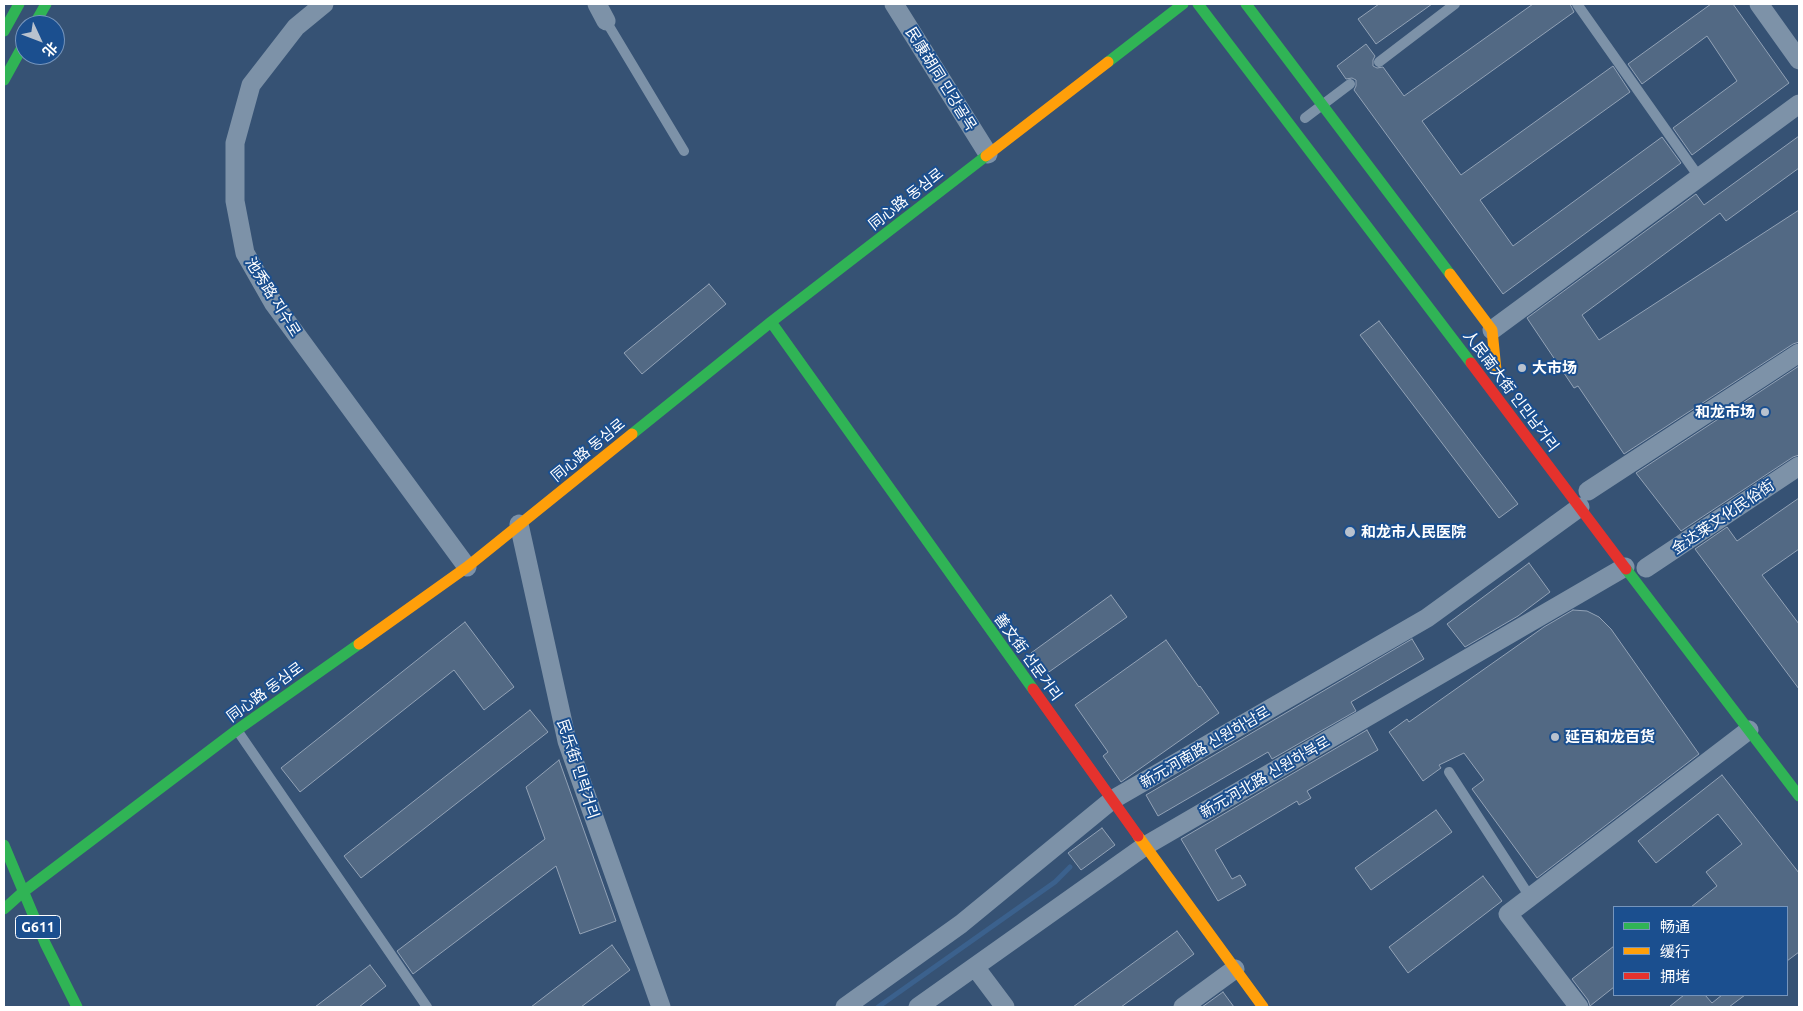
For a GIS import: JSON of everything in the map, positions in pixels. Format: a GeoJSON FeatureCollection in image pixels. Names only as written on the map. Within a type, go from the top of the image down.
{"type":"FeatureCollection","features":[{"type":"Feature","properties":{"kind":"main road"},"geometry":{"type":"LineString","coordinates":[[4,31],[19,4]]}},
{"type":"Feature","properties":{"kind":"main road"},"geometry":{"type":"LineString","coordinates":[[40,15],[46,4]]}},
{"type":"Feature","properties":{"kind":"main road","name":"同心路 동심로"},"geometry":{"type":"LineString","coordinates":[[4,908],[237,730],[467,567],[771,322],[1183,4]]}},
{"type":"Feature","properties":{"kind":"main road","name":"人民南大街 인민남거리"},"geometry":{"type":"LineString","coordinates":[[1198,4],[1586,495],[1641,568],[1749,730],[1799,796]]}},
{"type":"Feature","properties":{"kind":"main road","name":"人民南大街 인민남거리"},"geometry":{"type":"LineString","coordinates":[[1246,4],[1492,330],[1499,374],[1484,354]]}},
{"type":"Feature","properties":{"kind":"main road"},"geometry":{"type":"LineString","coordinates":[[4,80],[15,60]]}},
{"type":"Feature","properties":{"kind":"main road","name":"善文街 선문거리"},"geometry":{"type":"LineString","coordinates":[[771,322],[1145,846],[1263,1007]]}},
{"type":"Feature","properties":{"kind":"main road","name":"G611"},"geometry":{"type":"LineString","coordinates":[[4,845],[46,944],[77,1007]]}},
{"type":"Feature","properties":{"kind":"street","name":"池秀路 지수로"},"geometry":{"type":"LineString","coordinates":[[324,4],[296,27],[251,85],[235,143],[235,201],[245,253],[274,304],[467,567]]}},
{"type":"Feature","properties":{"kind":"street"},"geometry":{"type":"LineString","coordinates":[[597,4],[606,21]]}},
{"type":"Feature","properties":{"kind":"street","name":"民康胡同 민강골목"},"geometry":{"type":"LineString","coordinates":[[894,4],[988,154]]}},
{"type":"Feature","properties":{"kind":"street"},"geometry":{"type":"LineString","coordinates":[[1759,4],[1793,36],[1799,60]]}},
{"type":"Feature","properties":{"kind":"street"},"geometry":{"type":"LineString","coordinates":[[1492,330],[1799,104]]}},
{"type":"Feature","properties":{"kind":"street","name":"新元河南路 신원하남로"},"geometry":{"type":"LineString","coordinates":[[845,1007],[961,924],[1112,800],[1427,618],[1586,495],[1799,353]]}},
{"type":"Feature","properties":{"kind":"street","name":"金达莱文化民俗街"},"geometry":{"type":"LineString","coordinates":[[1641,568],[1799,466]]}},
{"type":"Feature","properties":{"kind":"street","name":"民乐街 민락거리"},"geometry":{"type":"LineString","coordinates":[[519,524],[567,741],[661,1007]]}},
{"type":"Feature","properties":{"kind":"street","name":"新元河北路 신원하북로"},"geometry":{"type":"LineString","coordinates":[[918,1007],[1145,846],[1641,568]]}},
{"type":"Feature","properties":{"kind":"street"},"geometry":{"type":"LineString","coordinates":[[1579,1007],[1508,914],[1749,730]]}},
{"type":"Feature","properties":{"kind":"street"},"geometry":{"type":"LineString","coordinates":[[975,966],[1005,1007]]}},
{"type":"Feature","properties":{"kind":"street"},"geometry":{"type":"LineString","coordinates":[[1184,1007],[1235,969]]}},
{"type":"Feature","properties":{"kind":"lane"},"geometry":{"type":"LineString","coordinates":[[1379,62],[1455,4]]}},
{"type":"Feature","properties":{"kind":"lane"},"geometry":{"type":"LineString","coordinates":[[1577,4],[1699,177]]}},
{"type":"Feature","properties":{"kind":"lane"},"geometry":{"type":"LineString","coordinates":[[606,21],[684,151]]}},
{"type":"Feature","properties":{"kind":"lane"},"geometry":{"type":"LineString","coordinates":[[1305,118],[1350,84]]}},
{"type":"Feature","properties":{"kind":"lane"},"geometry":{"type":"LineString","coordinates":[[237,730],[428,1007]]}},
{"type":"Feature","properties":{"kind":"lane"},"geometry":{"type":"LineString","coordinates":[[1449,772],[1530,897]]}},
{"type":"Feature","properties":{"kind":"building"},"geometry":{"type":"Polygon","coordinates":[[[1379,4],[1432,4],[1376,44],[1358,19],[1379,4]]]}},
{"type":"Feature","properties":{"kind":"building"},"geometry":{"type":"Polygon","coordinates":[[[1533,4],[1570,4],[1574,12],[1422,121],[1461,175],[1613,66],[1630,92],[1480,200],[1513,246],[1662,137],[1681,163],[1503,294],[1354,90],[1356,80],[1352,78],[1346,79],[1337,66],[1366,44],[1375,56],[1373,66],[1377,68],[1383,67],[1404,96],[1533,4]]]}},
{"type":"Feature","properties":{"kind":"building"},"geometry":{"type":"Polygon","coordinates":[[[1711,4],[1733,4],[1789,83],[1692,155],[1673,128],[1737,81],[1707,36],[1642,84],[1628,64],[1711,4]]]}},
{"type":"Feature","properties":{"kind":"building"},"geometry":{"type":"Polygon","coordinates":[[[1799,136],[1799,168],[1726,221],[1720,213],[1582,315],[1599,340],[1799,210],[1799,342],[1793,344],[1624,454],[1578,386],[1574,388],[1527,318],[1696,194],[1704,205],[1799,136]]]}},
{"type":"Feature","properties":{"kind":"building"},"geometry":{"type":"Polygon","coordinates":[[[709,284],[726,304],[642,374],[624,353],[709,284]]]}},
{"type":"Feature","properties":{"kind":"building"},"geometry":{"type":"Polygon","coordinates":[[[1379,321],[1518,504],[1499,518],[1360,335],[1379,321]]]}},
{"type":"Feature","properties":{"kind":"building","name":"和龙市场"},"geometry":{"type":"Polygon","coordinates":[[[1799,366],[1799,455],[1793,457],[1681,531],[1636,473],[1799,366]]]}},
{"type":"Feature","properties":{"kind":"building"},"geometry":{"type":"Polygon","coordinates":[[[1799,498],[1799,549],[1762,575],[1799,624],[1799,689],[1695,549],[1727,527],[1737,541],[1799,498]]]}},
{"type":"Feature","properties":{"kind":"building"},"geometry":{"type":"Polygon","coordinates":[[[1529,563],[1550,592],[1518,616],[1465,647],[1447,624],[1529,563]]]}},
{"type":"Feature","properties":{"kind":"building"},"geometry":{"type":"Polygon","coordinates":[[[1111,595],[1127,617],[1046,674],[1031,653],[1111,595]]]}},
{"type":"Feature","properties":{"kind":"building","name":"延百和龙百货"},"geometry":{"type":"Polygon","coordinates":[[[1573,610],[1587,611],[1599,617],[1611,629],[1699,754],[1537,878],[1472,789],[1484,780],[1464,753],[1439,765],[1441,768],[1423,781],[1389,732],[1407,719],[1409,722],[1544,627],[1573,610]]]}},
{"type":"Feature","properties":{"kind":"building"},"geometry":{"type":"Polygon","coordinates":[[[465,622],[514,687],[484,710],[454,670],[300,792],[281,768],[465,622]]]}},
{"type":"Feature","properties":{"kind":"building"},"geometry":{"type":"Polygon","coordinates":[[[1412,639],[1424,659],[1351,702],[1356,711],[1272,759],[1268,752],[1158,816],[1146,795],[1412,639]]]}},
{"type":"Feature","properties":{"kind":"building"},"geometry":{"type":"Polygon","coordinates":[[[1166,640],[1219,713],[1121,782],[1103,756],[1108,752],[1075,705],[1166,640]]]}},
{"type":"Feature","properties":{"kind":"building"},"geometry":{"type":"Polygon","coordinates":[[[530,710],[548,732],[361,878],[344,856],[530,710]]]}},
{"type":"Feature","properties":{"kind":"building"},"geometry":{"type":"Polygon","coordinates":[[[1367,730],[1378,750],[1307,791],[1311,798],[1299,805],[1297,801],[1215,850],[1232,879],[1240,875],[1246,885],[1218,901],[1181,839],[1367,730]]]}},
{"type":"Feature","properties":{"kind":"building"},"geometry":{"type":"Polygon","coordinates":[[[559,760],[616,921],[580,934],[556,866],[413,974],[397,951],[545,839],[526,787],[559,760]]]}},
{"type":"Feature","properties":{"kind":"building"},"geometry":{"type":"Polygon","coordinates":[[[1722,775],[1799,873],[1799,952],[1788,960],[1788,906],[1692,906],[1717,886],[1706,872],[1742,844],[1718,814],[1656,863],[1638,841],[1722,775]]]}},
{"type":"Feature","properties":{"kind":"building"},"geometry":{"type":"Polygon","coordinates":[[[1436,810],[1452,832],[1371,890],[1355,868],[1436,810]]]}},
{"type":"Feature","properties":{"kind":"building"},"geometry":{"type":"Polygon","coordinates":[[[1102,828],[1115,845],[1081,870],[1068,853],[1102,828]]]}},
{"type":"Feature","properties":{"kind":"building"},"geometry":{"type":"Polygon","coordinates":[[[1483,876],[1502,901],[1408,973],[1389,947],[1483,876]]]}},
{"type":"Feature","properties":{"kind":"building"},"geometry":{"type":"Polygon","coordinates":[[[1177,931],[1194,954],[1121,1007],[1073,1007],[1177,931]]]}},
{"type":"Feature","properties":{"kind":"building"},"geometry":{"type":"Polygon","coordinates":[[[612,945],[630,970],[581,1007],[531,1007],[612,945]]]}},
{"type":"Feature","properties":{"kind":"building"},"geometry":{"type":"Polygon","coordinates":[[[1613,947],[1613,988],[1590,1006],[1588,1000],[1572,979],[1613,947]]]}},
{"type":"Feature","properties":{"kind":"building"},"geometry":{"type":"Polygon","coordinates":[[[370,965],[386,986],[359,1007],[315,1007],[370,965]]]}},
{"type":"Feature","properties":{"kind":"building"},"geometry":{"type":"Polygon","coordinates":[[[1223,992],[1234,1007],[1202,1007],[1223,992]]]}},
{"type":"Feature","properties":{"kind":"building"},"geometry":{"type":"Polygon","coordinates":[[[1683,996],[1706,996],[1712,1003],[1721,996],[1744,996],[1729,1007],[1669,1007],[1683,996]]]}},
{"type":"Feature","properties":{"kind":"waterway"},"geometry":{"type":"LineString","coordinates":[[878,1007],[1055,882],[1070,867]]}},
{"type":"Feature","properties":{"kind":"traffic: fast"},"geometry":{"type":"LineString","coordinates":[[4,31],[19,4]]}},
{"type":"Feature","properties":{"kind":"traffic: fast"},"geometry":{"type":"LineString","coordinates":[[40,15],[46,4]]}},
{"type":"Feature","properties":{"kind":"traffic: fast"},"geometry":{"type":"LineString","coordinates":[[1108,62],[1183,4]]}},
{"type":"Feature","properties":{"kind":"traffic: fast"},"geometry":{"type":"LineString","coordinates":[[1198,4],[1471,363]]}},
{"type":"Feature","properties":{"kind":"traffic: fast"},"geometry":{"type":"LineString","coordinates":[[1246,4],[1450,274]]}},
{"type":"Feature","properties":{"kind":"traffic: fast"},"geometry":{"type":"LineString","coordinates":[[4,80],[15,60]]}},
{"type":"Feature","properties":{"kind":"traffic: fast"},"geometry":{"type":"LineString","coordinates":[[632,434],[771,322],[986,156]]}},
{"type":"Feature","properties":{"kind":"traffic: fast"},"geometry":{"type":"LineString","coordinates":[[771,322],[1033,689]]}},
{"type":"Feature","properties":{"kind":"traffic: fast"},"geometry":{"type":"LineString","coordinates":[[1626,569],[1799,796]]}},
{"type":"Feature","properties":{"kind":"traffic: fast"},"geometry":{"type":"LineString","coordinates":[[4,909],[23,892],[237,730],[359,644]]}},
{"type":"Feature","properties":{"kind":"traffic: fast"},"geometry":{"type":"LineString","coordinates":[[4,845],[45,943],[77,1007]]}},
{"type":"Feature","properties":{"kind":"traffic: slow"},"geometry":{"type":"LineString","coordinates":[[986,156],[1108,62]]}},
{"type":"Feature","properties":{"kind":"traffic: slow"},"geometry":{"type":"LineString","coordinates":[[1450,274],[1492,330],[1496,370]]}},
{"type":"Feature","properties":{"kind":"traffic: slow"},"geometry":{"type":"LineString","coordinates":[[359,644],[467,567],[632,434]]}},
{"type":"Feature","properties":{"kind":"traffic: slow"},"geometry":{"type":"LineString","coordinates":[[1138,836],[1263,1007]]}},
{"type":"Feature","properties":{"kind":"traffic: jam"},"geometry":{"type":"LineString","coordinates":[[1471,363],[1626,569]]}},
{"type":"Feature","properties":{"kind":"traffic: jam"},"geometry":{"type":"LineString","coordinates":[[1033,689],[1138,836]]}},
{"type":"Feature","properties":{"kind":"place","name":"大市场"},"geometry":{"type":"Point","coordinates":[1522,368]}},
{"type":"Feature","properties":{"kind":"place","name":"和龙市场"},"geometry":{"type":"Point","coordinates":[1765,412]}},
{"type":"Feature","properties":{"kind":"place","name":"和龙市人民医院"},"geometry":{"type":"Point","coordinates":[1350,532]}},
{"type":"Feature","properties":{"kind":"place","name":"延百和龙百货"},"geometry":{"type":"Point","coordinates":[1555,737]}}]}
